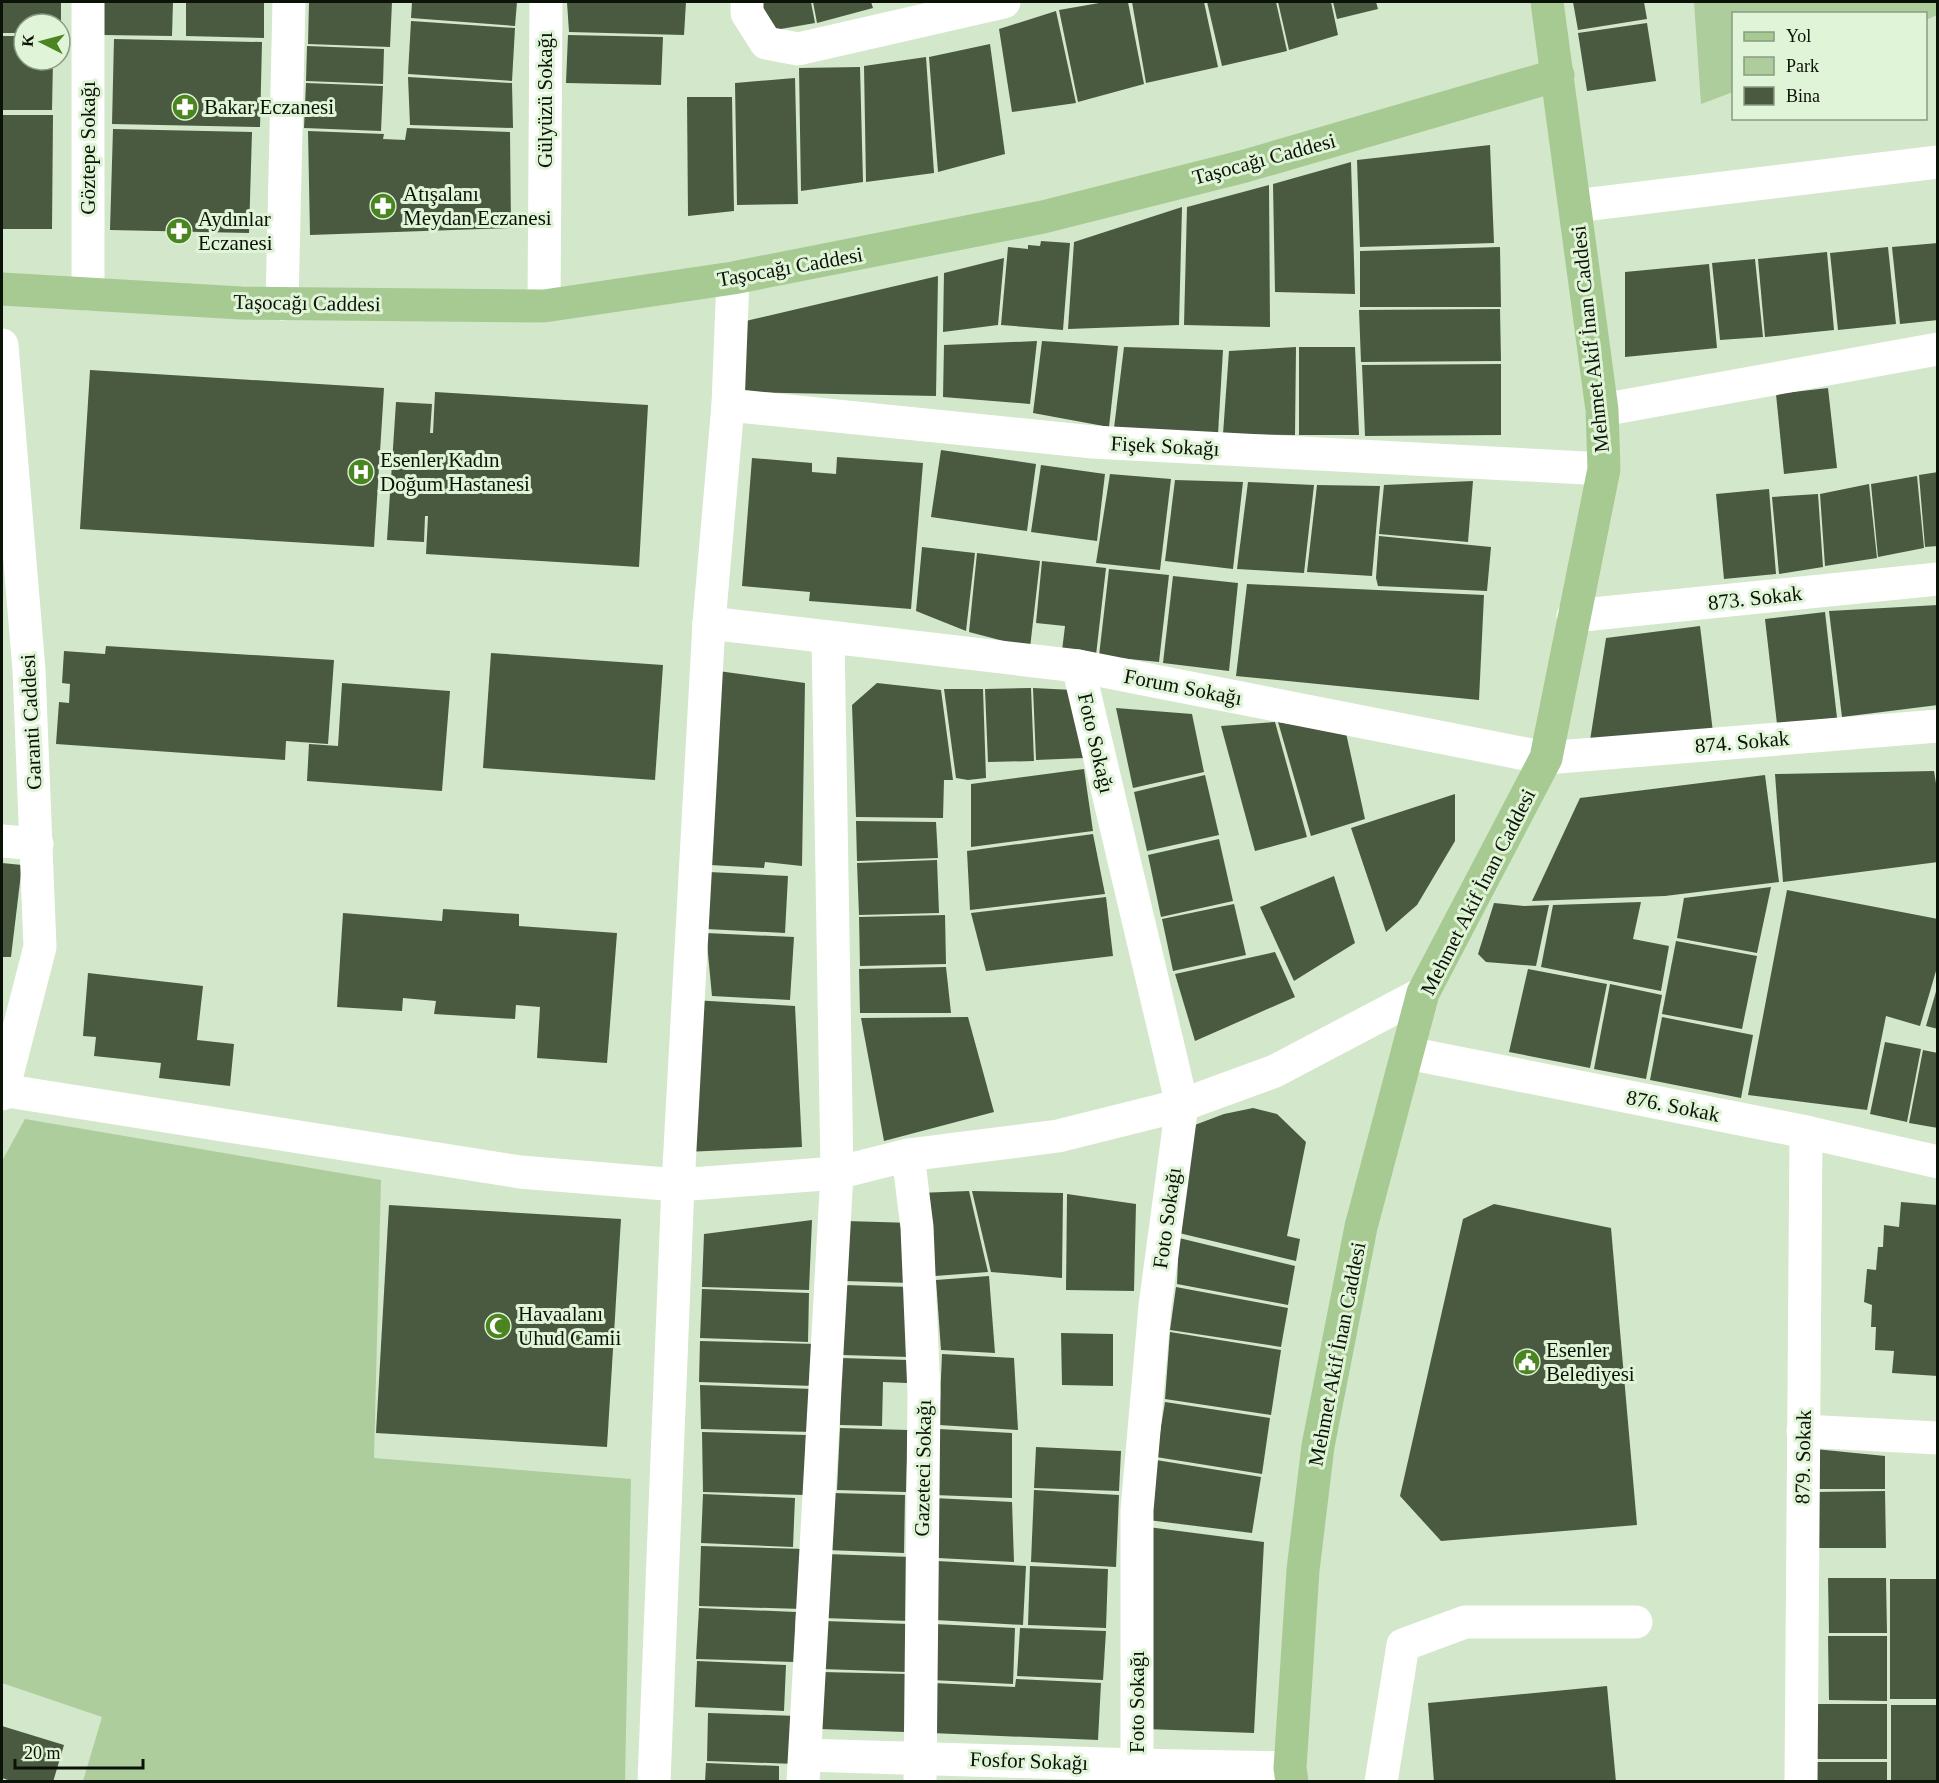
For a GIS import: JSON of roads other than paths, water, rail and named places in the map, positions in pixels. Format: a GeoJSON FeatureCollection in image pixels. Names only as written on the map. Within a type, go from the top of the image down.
{"type":"FeatureCollection","features":[{"type":"Feature","properties":{"kind":"main road","name":"Mehmet Akif İnan Caddesi"},"geometry":{"type":"LineString","coordinates":[[1291,1775],[1303,1570],[1318,1446],[1361,1227],[1423,993],[1546,758],[1604,469],[1602,410],[1548,2]]}},
{"type":"Feature","properties":{"kind":"main road","name":"Taşocağı Caddesi"},"geometry":{"type":"LineString","coordinates":[[2,289],[282,304],[544,306],[732,278],[1042,217],[1245,166],[1558,75]]}},
{"type":"Feature","properties":{"kind":"street","name":"Göztepe Sokağı"},"geometry":{"type":"LineString","coordinates":[[88,2],[88,294]]}},
{"type":"Feature","properties":{"kind":"street"},"geometry":{"type":"LineString","coordinates":[[282,304],[289,2]]}},
{"type":"Feature","properties":{"kind":"street","name":"Gülyüzü Sokağı"},"geometry":{"type":"LineString","coordinates":[[544,306],[546,2]]}},
{"type":"Feature","properties":{"kind":"street"},"geometry":{"type":"LineString","coordinates":[[747,2],[747,13],[766,43],[798,49],[1004,2]]}},
{"type":"Feature","properties":{"kind":"street"},"geometry":{"type":"LineString","coordinates":[[1575,206],[1938,162]]}},
{"type":"Feature","properties":{"kind":"street"},"geometry":{"type":"LineString","coordinates":[[654,1782],[678,1185],[709,623],[728,405],[732,278]]}},
{"type":"Feature","properties":{"kind":"street","name":"Garanti Caddesi"},"geometry":{"type":"LineString","coordinates":[[2,345],[29,669],[40,947],[2,1092]]}},
{"type":"Feature","properties":{"kind":"street"},"geometry":{"type":"LineString","coordinates":[[1602,410],[1938,349]]}},
{"type":"Feature","properties":{"kind":"street","name":"Fişek Sokağı"},"geometry":{"type":"LineString","coordinates":[[728,405],[1092,442],[1604,469]]}},
{"type":"Feature","properties":{"kind":"street","name":"873. Sokak"},"geometry":{"type":"LineString","coordinates":[[1573,616],[1938,579]]}},
{"type":"Feature","properties":{"kind":"street","name":"Forum Sokağı"},"geometry":{"type":"LineString","coordinates":[[709,623],[1078,666],[1546,758]]}},
{"type":"Feature","properties":{"kind":"street"},"geometry":{"type":"LineString","coordinates":[[804,1768],[837,1173],[828,637]]}},
{"type":"Feature","properties":{"kind":"street","name":"Foto Sokağı"},"geometry":{"type":"LineString","coordinates":[[1078,666],[1182,1105],[1155,1306],[1137,1510],[1137,1774]]}},
{"type":"Feature","properties":{"kind":"street","name":"874. Sokak"},"geometry":{"type":"LineString","coordinates":[[1546,758],[1938,726]]}},
{"type":"Feature","properties":{"kind":"street"},"geometry":{"type":"LineString","coordinates":[[2,841],[37,844]]}},
{"type":"Feature","properties":{"kind":"street"},"geometry":{"type":"LineString","coordinates":[[2,1092],[520,1172],[678,1185],[837,1173],[908,1155],[1059,1136],[1182,1105],[1275,1071],[1423,993]]}},
{"type":"Feature","properties":{"kind":"street","name":"876. Sokak"},"geometry":{"type":"LineString","coordinates":[[1408,1053],[1806,1132],[1938,1162]]}},
{"type":"Feature","properties":{"kind":"street","name":"879. Sokak"},"geometry":{"type":"LineString","coordinates":[[1801,1782],[1806,1132]]}},
{"type":"Feature","properties":{"kind":"street","name":"Gazeteci Sokağı"},"geometry":{"type":"LineString","coordinates":[[908,1155],[917,1227],[924,1394],[920,1769]]}},
{"type":"Feature","properties":{"kind":"street"},"geometry":{"type":"LineString","coordinates":[[1803,1431],[1938,1438]]}},
{"type":"Feature","properties":{"kind":"street"},"geometry":{"type":"LineString","coordinates":[[1381,1782],[1403,1645],[1465,1622],[1636,1622]]}},
{"type":"Feature","properties":{"kind":"street","name":"Fosfor Sokağı"},"geometry":{"type":"LineString","coordinates":[[804,1768],[1291,1775]]}},
{"type":"Feature","properties":{"kind":"place","name":"Bakar Eczanesi"},"geometry":{"type":"Point","coordinates":[185,107]}},
{"type":"Feature","properties":{"kind":"place","name":"Atışalanı Meydan Eczanesi"},"geometry":{"type":"Point","coordinates":[383,206]}},
{"type":"Feature","properties":{"kind":"place","name":"Aydınlar Eczanesi"},"geometry":{"type":"Point","coordinates":[179,231]}},
{"type":"Feature","properties":{"kind":"place","name":"Esenler Kadın Doğum Hastanesi"},"geometry":{"type":"Point","coordinates":[361,472]}},
{"type":"Feature","properties":{"kind":"place","name":"Havaalanı Uhud Camii"},"geometry":{"type":"Point","coordinates":[498,1326]}},
{"type":"Feature","properties":{"kind":"place","name":"Esenler Belediyesi"},"geometry":{"type":"Point","coordinates":[1527,1362]}}]}
